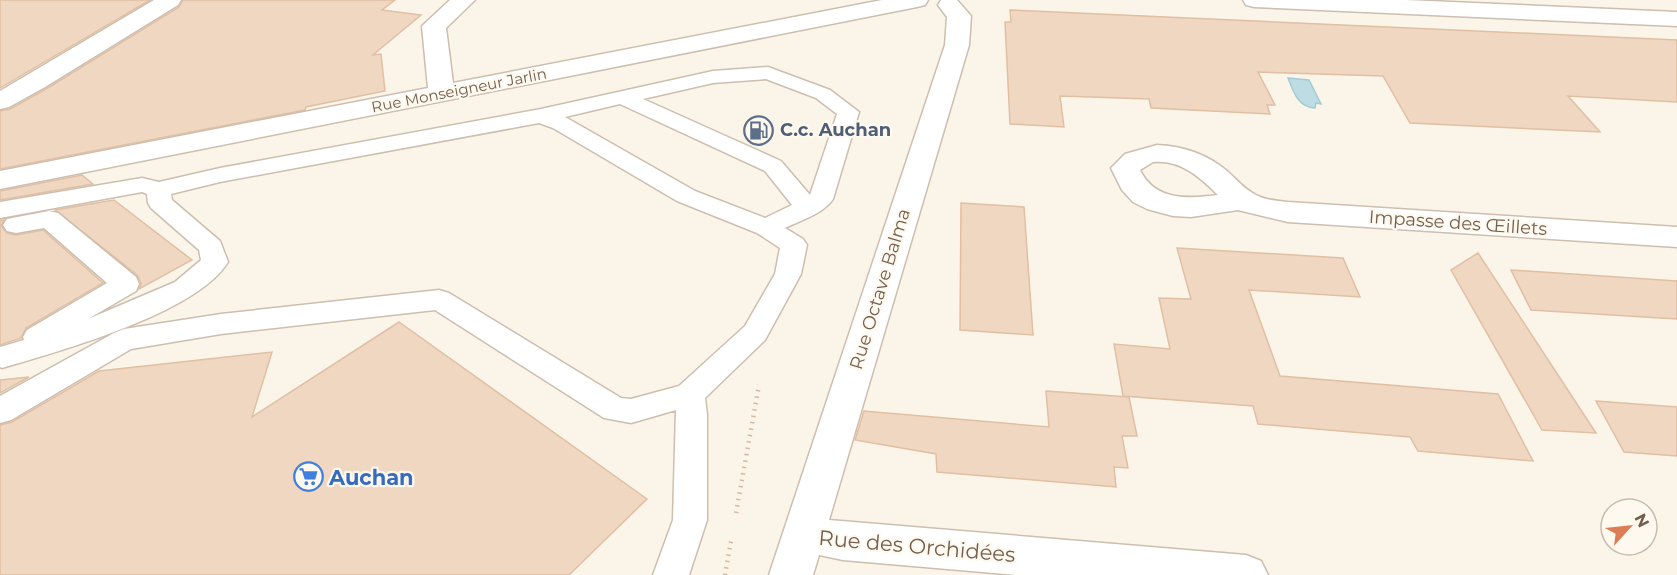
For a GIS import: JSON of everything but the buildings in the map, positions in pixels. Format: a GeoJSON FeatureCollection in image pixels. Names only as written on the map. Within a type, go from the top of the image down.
{"type":"FeatureCollection","features":[{"type":"Feature","properties":{"kind":"street"},"geometry":{"type":"LineString","coordinates":[[0,101],[36,82],[170,0]]}},
{"type":"Feature","properties":{"kind":"street"},"geometry":{"type":"LineString","coordinates":[[441,93],[434,26],[464,0]]}},
{"type":"Feature","properties":{"kind":"street","name":"Rue Monseigneur Jarlin"},"geometry":{"type":"LineString","coordinates":[[0,180],[917,0]]}},
{"type":"Feature","properties":{"kind":"street"},"geometry":{"type":"LineString","coordinates":[[1254,0],[1677,19]]}},
{"type":"Feature","properties":{"kind":"street","name":"Rue Octave Balma"},"geometry":{"type":"LineString","coordinates":[[791,575],[957,45],[958,16],[946,2]]}},
{"type":"Feature","properties":{"kind":"street","name":"Impasse des Œillets"},"geometry":{"type":"LineString","coordinates":[[1241,200],[1288,212],[1677,237]]}},
{"type":"Feature","properties":{"kind":"street","name":"Rue des Orchidées"},"geometry":{"type":"LineString","coordinates":[[803,534],[843,541],[1246,575]]}},
{"type":"Feature","properties":{"kind":"lane"},"geometry":{"type":"LineString","coordinates":[[0,210],[141,185],[159,189],[220,175],[541,116],[713,77],[768,73],[823,94],[848,112],[821,199],[766,227]]}},
{"type":"Feature","properties":{"kind":"lane"},"geometry":{"type":"LineString","coordinates":[[621,97],[773,166],[807,208]]}},
{"type":"Feature","properties":{"kind":"lane"},"geometry":{"type":"LineString","coordinates":[[0,411],[124,340],[221,324],[439,300],[615,409],[632,411],[689,395],[755,333],[788,274],[794,244],[766,227],[686,196],[561,123],[541,116]]}},
{"type":"Feature","properties":{"kind":"lane"},"geometry":{"type":"LineString","coordinates":[[1,358],[81,334],[185,289],[215,262],[211,248],[160,203],[159,189]]}},
{"type":"Feature","properties":{"kind":"lane"},"geometry":{"type":"LineString","coordinates":[[0,229],[50,219],[126,284],[1,358]]}},
{"type":"Feature","properties":{"kind":"lane"},"geometry":{"type":"LineString","coordinates":[[671,575],[690,520],[692,415],[689,395]]}},
{"type":"Feature","properties":{"kind":"path"},"geometry":{"type":"LineString","coordinates":[[735,518],[760,380]]}},
{"type":"Feature","properties":{"kind":"path"},"geometry":{"type":"LineString","coordinates":[[725,575],[733,529]]}},
{"type":"Feature","properties":{"kind":"water"},"geometry":{"type":"Polygon","coordinates":[[[1288,78],[1309,80],[1321,104],[1316,103],[1315,108],[1304,105],[1295,94],[1288,78]]]}},
{"type":"Feature","properties":{"kind":"place","name":"C.c. Auchan"},"geometry":{"type":"Point","coordinates":[759,130]}},
{"type":"Feature","properties":{"kind":"place","name":"Auchan"},"geometry":{"type":"Point","coordinates":[308,477]}}]}
